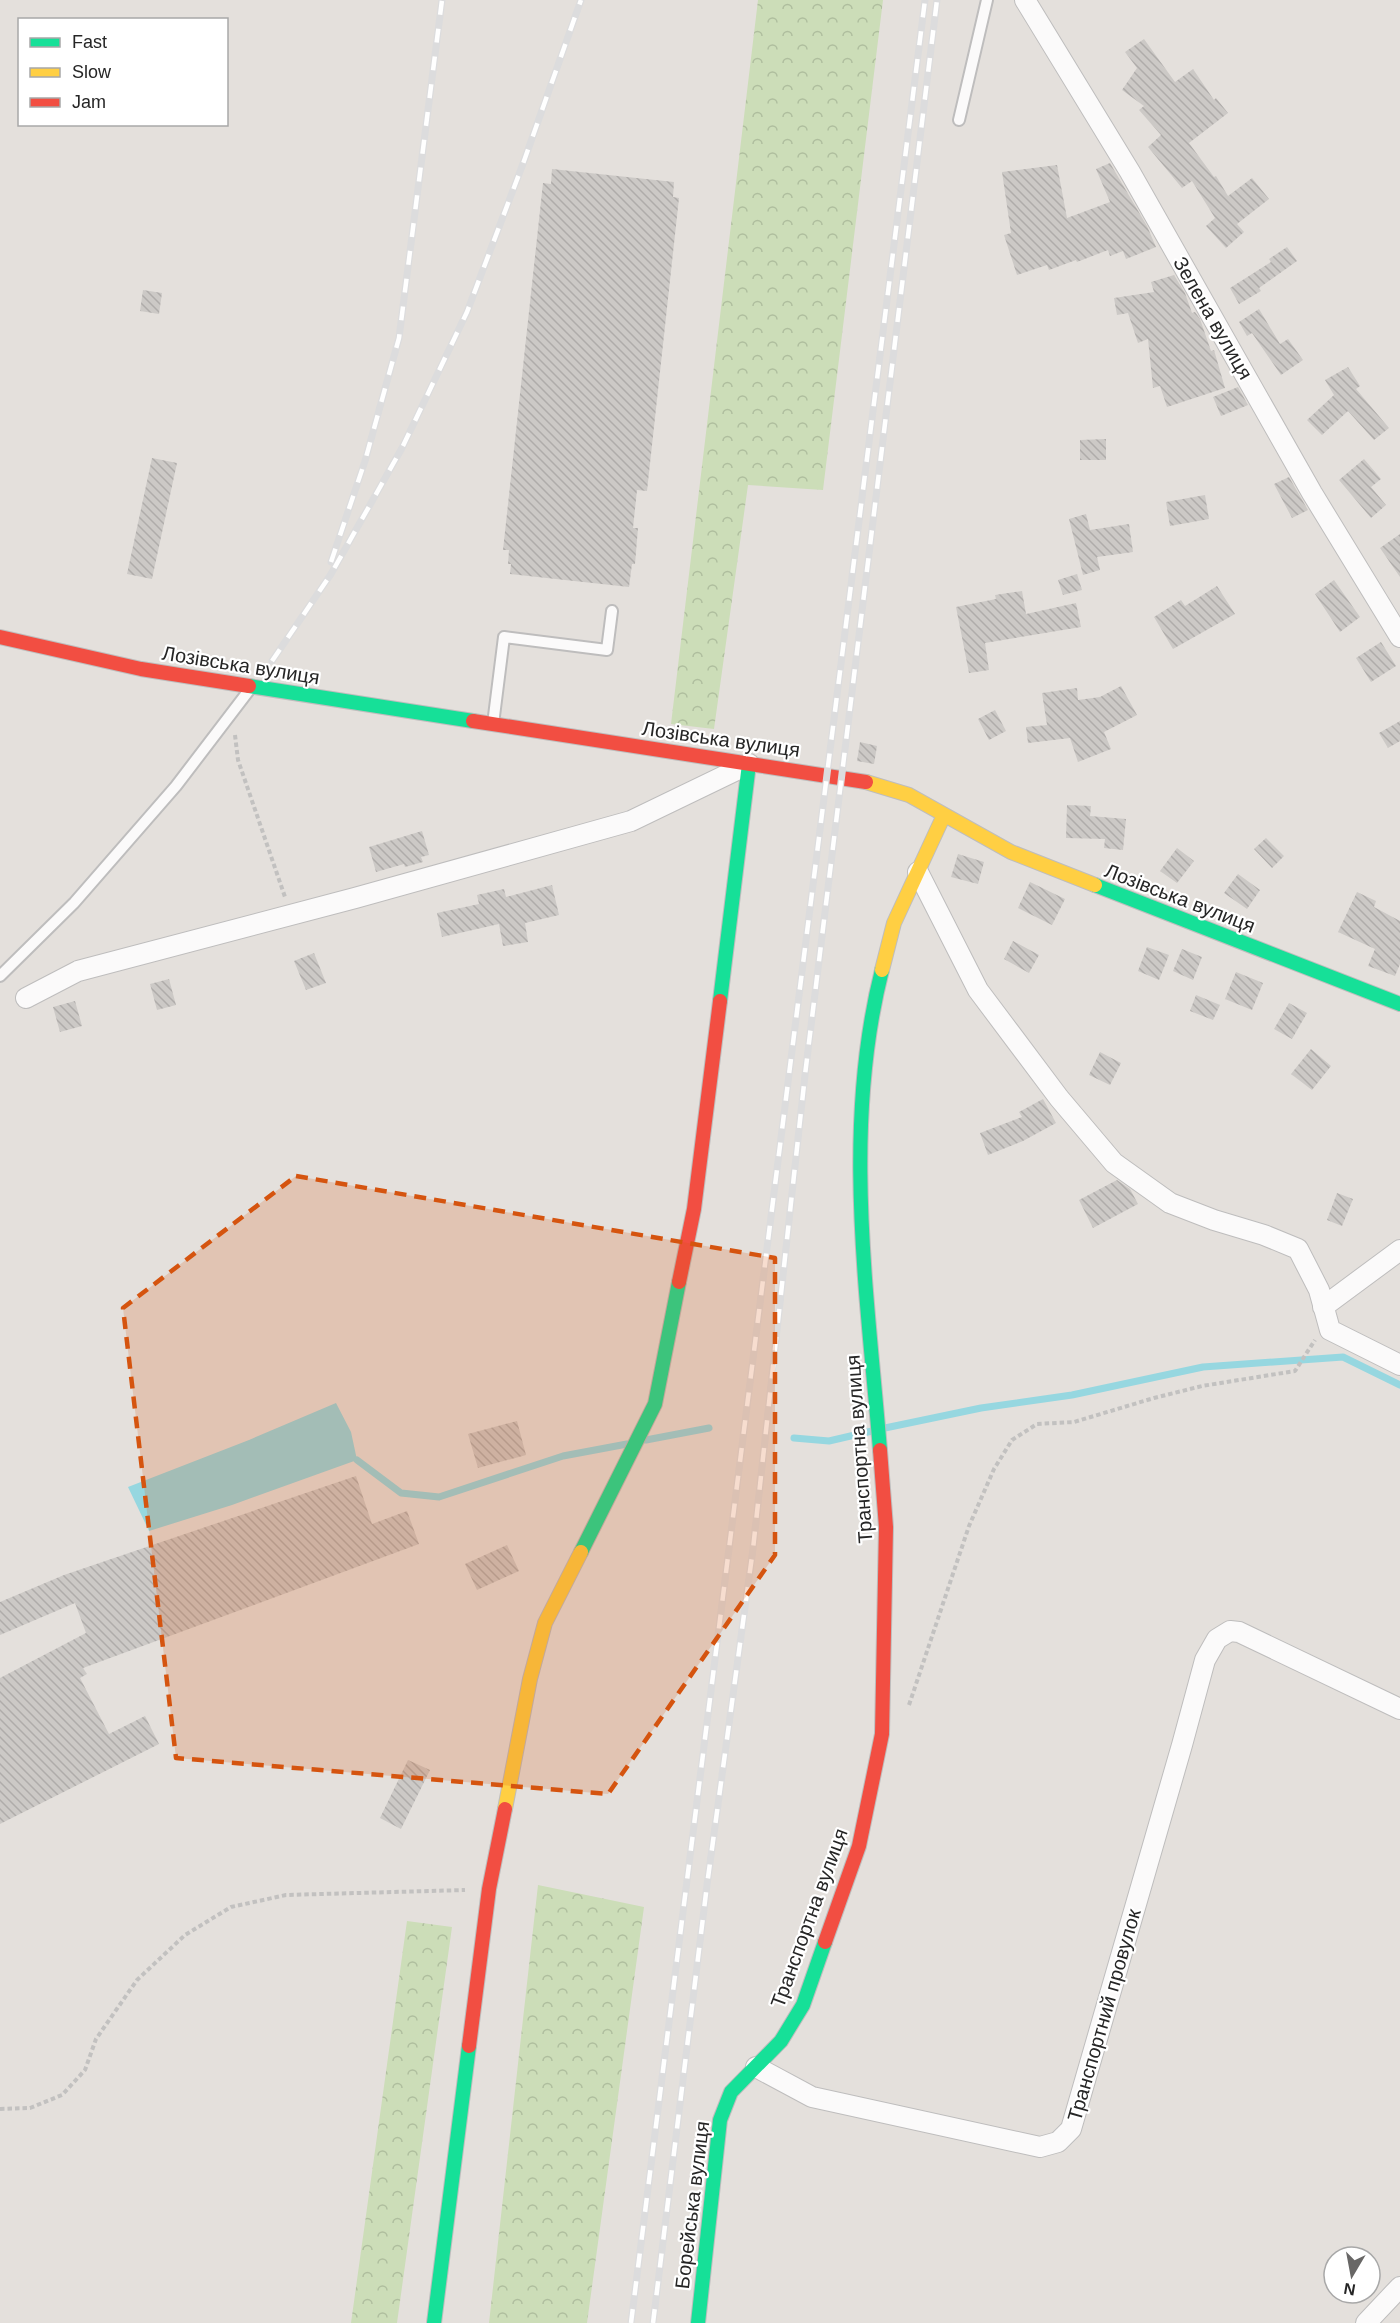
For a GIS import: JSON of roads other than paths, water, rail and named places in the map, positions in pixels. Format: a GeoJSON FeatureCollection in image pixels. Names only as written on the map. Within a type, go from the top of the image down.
{"type":"FeatureCollection","features":[{"type":"Feature","properties":{"kind":"street","name":"Зелена вулиця"},"geometry":{"type":"LineString","coordinates":[[1025,0],[1130,172],[1312,493],[1400,637]]}},
{"type":"Feature","properties":{"kind":"street","name":"Лозівська вулиця"},"geometry":{"type":"LineString","coordinates":[[0,637],[141,669],[878,783],[909,795],[1011,852],[1084,883],[1400,1004]]}},
{"type":"Feature","properties":{"kind":"street"},"geometry":{"type":"LineString","coordinates":[[26,998],[78,971],[631,821],[749,764]]}},
{"type":"Feature","properties":{"kind":"street"},"geometry":{"type":"LineString","coordinates":[[434,2323],[489,1889],[530,1679],[545,1623],[655,1404],[694,1209],[749,764]]}},
{"type":"Feature","properties":{"kind":"street","name":"Транспортна вулиця"},"geometry":{"type":"LineString","coordinates":[[756,2067],[781,2041],[803,2006],[859,1846],[882,1734],[886,1527],[860,1198],[862,1106],[875,998],[894,923],[944,815]]}},
{"type":"Feature","properties":{"kind":"street"},"geometry":{"type":"LineString","coordinates":[[918,872],[978,990],[1059,1098],[1114,1163],[1170,1203],[1298,1249],[1319,1290],[1330,1330],[1400,1365]]}},
{"type":"Feature","properties":{"kind":"street"},"geometry":{"type":"LineString","coordinates":[[1326,1315],[1400,1250]]}},
{"type":"Feature","properties":{"kind":"street","name":"Транспортний провулок"},"geometry":{"type":"LineString","coordinates":[[756,2067],[812,2097],[1040,2147],[1058,2142],[1071,2129],[1205,1660],[1217,1639],[1230,1631],[1239,1632],[1400,1709]]}},
{"type":"Feature","properties":{"kind":"street","name":"Борейська вулиця"},"geometry":{"type":"LineString","coordinates":[[698,2323],[720,2120],[731,2092],[756,2067]]}},
{"type":"Feature","properties":{"kind":"street"},"geometry":{"type":"LineString","coordinates":[[1366,2323],[1400,2288]]}},
{"type":"Feature","properties":{"kind":"lane"},"geometry":{"type":"LineString","coordinates":[[959,120],[987,0]]}},
{"type":"Feature","properties":{"kind":"lane"},"geometry":{"type":"LineString","coordinates":[[494,724],[504,637],[607,650],[612,611]]}},
{"type":"Feature","properties":{"kind":"lane"},"geometry":{"type":"LineString","coordinates":[[0,976],[74,903],[176,786],[252,687]]}},
{"type":"Feature","properties":{"kind":"water"},"geometry":{"type":"Polygon","coordinates":[[[336,1403],[351,1432],[357,1460],[232,1505],[149,1531],[128,1487],[336,1403]]]}},
{"type":"Feature","properties":{"kind":"waterway"},"geometry":{"type":"LineString","coordinates":[[885,1428],[981,1408],[1072,1395],[1203,1367],[1343,1357],[1400,1385]]}},
{"type":"Feature","properties":{"kind":"waterway"},"geometry":{"type":"LineString","coordinates":[[646,1440],[709,1428]]}},
{"type":"Feature","properties":{"kind":"waterway"},"geometry":{"type":"LineString","coordinates":[[794,1438],[829,1441],[872,1431]]}},
{"type":"Feature","properties":{"kind":"waterway"},"geometry":{"type":"LineString","coordinates":[[357,1460],[401,1493],[439,1497],[563,1456],[627,1444]]}},
{"type":"Feature","properties":{"kind":"railway"},"geometry":{"type":"LineString","coordinates":[[331,562],[365,461],[399,338],[442,0]]}},
{"type":"Feature","properties":{"kind":"railway"},"geometry":{"type":"LineString","coordinates":[[272,661],[331,574],[402,448],[467,312],[581,0]]}},
{"type":"Feature","properties":{"kind":"railway"},"geometry":{"type":"LineString","coordinates":[[631,2323],[925,0]]}},
{"type":"Feature","properties":{"kind":"railway"},"geometry":{"type":"LineString","coordinates":[[653,2323],[707,1885],[753,1549],[805,1075],[937,0]]}}]}
